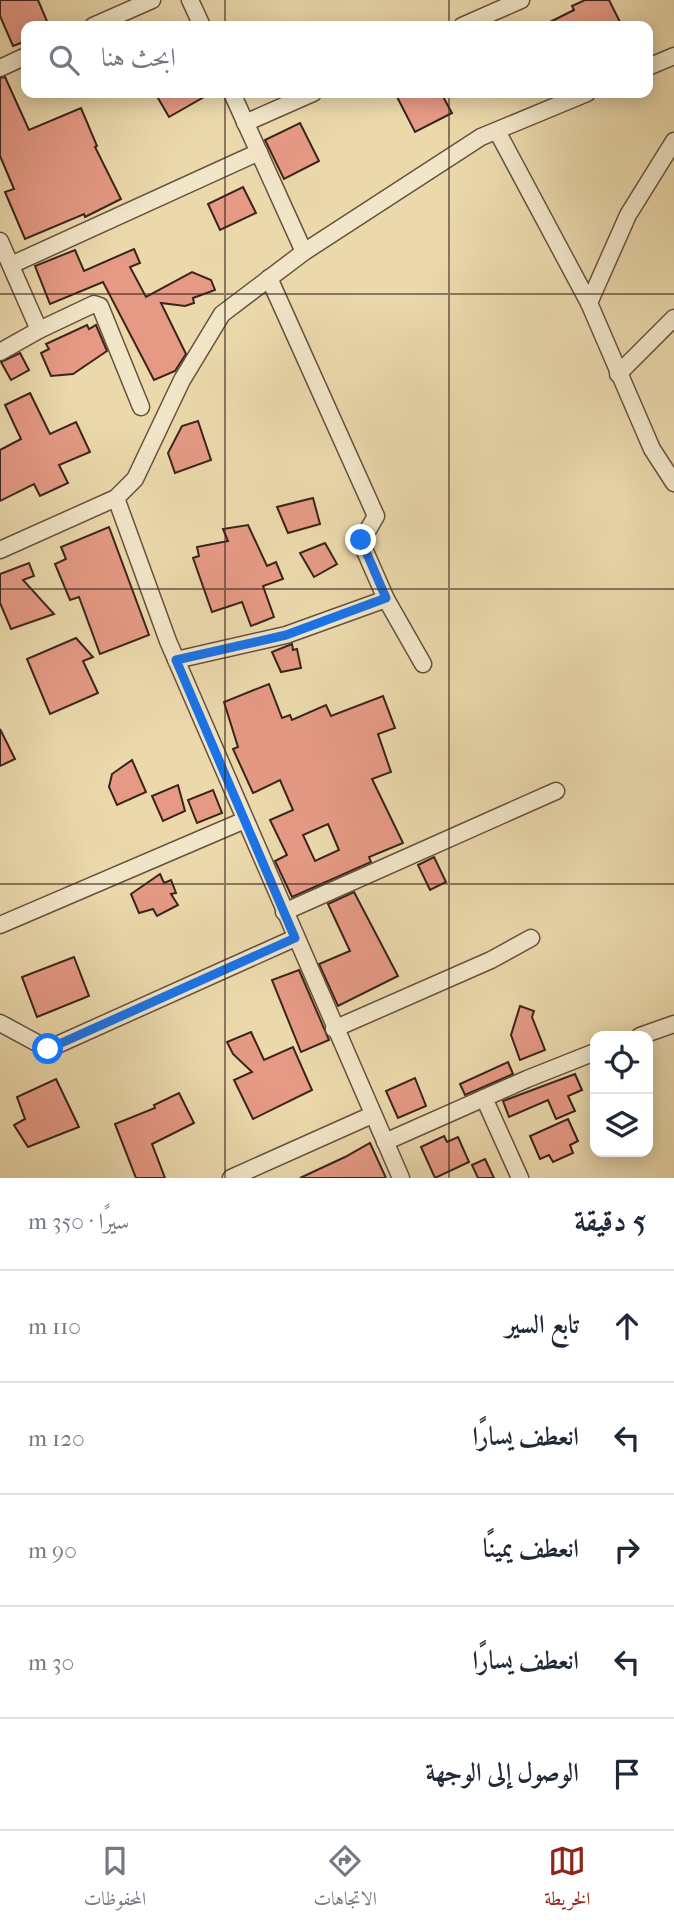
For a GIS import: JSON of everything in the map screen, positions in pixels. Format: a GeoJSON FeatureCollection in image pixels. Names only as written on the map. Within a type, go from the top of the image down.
{"type":"FeatureCollection","features":[{"type":"Feature","properties":{"kind":"street"},"geometry":{"type":"LineString","coordinates":[[104,21],[152,0]]}},
{"type":"Feature","properties":{"kind":"street"},"geometry":{"type":"LineString","coordinates":[[473,21],[521,0]]}},
{"type":"Feature","properties":{"kind":"street"},"geometry":{"type":"LineString","coordinates":[[193,1],[200,21]]}},
{"type":"Feature","properties":{"kind":"street"},"geometry":{"type":"LineString","coordinates":[[653,65],[674,56]]}},
{"type":"Feature","properties":{"kind":"street"},"geometry":{"type":"LineString","coordinates":[[0,68],[21,58]]}},
{"type":"Feature","properties":{"kind":"street"},"geometry":{"type":"LineString","coordinates":[[234,98],[304,252]]}},
{"type":"Feature","properties":{"kind":"street"},"geometry":{"type":"LineString","coordinates":[[245,123],[302,98]]}},
{"type":"Feature","properties":{"kind":"street"},"geometry":{"type":"LineString","coordinates":[[0,550],[116,498],[135,479],[182,380],[222,314],[304,252],[481,137],[575,98]]}},
{"type":"Feature","properties":{"kind":"street"},"geometry":{"type":"LineString","coordinates":[[497,131],[589,303],[652,449],[674,483]]}},
{"type":"Feature","properties":{"kind":"street"},"geometry":{"type":"LineString","coordinates":[[589,303],[628,215],[674,141]]}},
{"type":"Feature","properties":{"kind":"street"},"geometry":{"type":"LineString","coordinates":[[11,265],[259,152]]}},
{"type":"Feature","properties":{"kind":"street"},"geometry":{"type":"LineString","coordinates":[[0,241],[39,330]]}},
{"type":"Feature","properties":{"kind":"street"},"geometry":{"type":"LineString","coordinates":[[270,278],[376,516],[361,540],[386,598],[423,664]]}},
{"type":"Feature","properties":{"kind":"street"},"geometry":{"type":"LineString","coordinates":[[0,352],[94,304],[100,306],[141,407]]}},
{"type":"Feature","properties":{"kind":"street"},"geometry":{"type":"LineString","coordinates":[[618,374],[674,318]]}},
{"type":"Feature","properties":{"kind":"street"},"geometry":{"type":"LineString","coordinates":[[116,498],[176,660],[401,1178]]}},
{"type":"Feature","properties":{"kind":"street"},"geometry":{"type":"LineString","coordinates":[[176,660],[286,635],[386,598]]}},
{"type":"Feature","properties":{"kind":"street"},"geometry":{"type":"LineString","coordinates":[[284,912],[556,791]]}},
{"type":"Feature","properties":{"kind":"street"},"geometry":{"type":"LineString","coordinates":[[0,925],[245,820]]}},
{"type":"Feature","properties":{"kind":"street"},"geometry":{"type":"LineString","coordinates":[[0,1023],[48,1049],[295,938]]}},
{"type":"Feature","properties":{"kind":"street"},"geometry":{"type":"LineString","coordinates":[[334,1029],[491,960],[531,939]]}},
{"type":"Feature","properties":{"kind":"street"},"geometry":{"type":"LineString","coordinates":[[653,1031],[674,1024]]}},
{"type":"Feature","properties":{"kind":"street"},"geometry":{"type":"LineString","coordinates":[[385,1142],[590,1054]]}},
{"type":"Feature","properties":{"kind":"street"},"geometry":{"type":"LineString","coordinates":[[484,1098],[520,1178]]}},
{"type":"Feature","properties":{"kind":"street"},"geometry":{"type":"LineString","coordinates":[[231,1178],[372,1115]]}},
{"type":"Feature","properties":{"kind":"building"},"geometry":{"type":"Polygon","coordinates":[[[0,0],[38,0],[47,21],[21,21],[21,43],[13,46],[0,16],[0,0]]]}},
{"type":"Feature","properties":{"kind":"building"},"geometry":{"type":"Polygon","coordinates":[[[585,0],[609,0],[620,21],[552,21],[574,10],[572,6],[585,0]]]}},
{"type":"Feature","properties":{"kind":"building"},"geometry":{"type":"Polygon","coordinates":[[[5,77],[29,130],[81,108],[97,146],[95,147],[121,199],[85,217],[84,214],[25,239],[5,192],[14,189],[0,156],[0,78],[5,77]]]}},
{"type":"Feature","properties":{"kind":"building"},"geometry":{"type":"Polygon","coordinates":[[[158,98],[202,98],[169,117],[158,98]]]}},
{"type":"Feature","properties":{"kind":"building"},"geometry":{"type":"Polygon","coordinates":[[[398,98],[444,98],[452,113],[415,132],[398,98]]]}},
{"type":"Feature","properties":{"kind":"building"},"geometry":{"type":"Polygon","coordinates":[[[300,123],[319,161],[284,179],[265,140],[300,123]]]}},
{"type":"Feature","properties":{"kind":"building"},"geometry":{"type":"Polygon","coordinates":[[[243,187],[256,213],[220,230],[208,204],[243,187]]]}},
{"type":"Feature","properties":{"kind":"building"},"geometry":{"type":"Polygon","coordinates":[[[134,249],[140,263],[130,267],[146,297],[192,272],[211,280],[215,290],[193,298],[194,303],[185,306],[161,303],[186,354],[175,371],[154,380],[103,282],[50,304],[35,266],[75,250],[84,271],[134,249]]]}},
{"type":"Feature","properties":{"kind":"building"},"geometry":{"type":"Polygon","coordinates":[[[87,325],[89,329],[96,325],[107,351],[73,374],[51,376],[41,353],[49,349],[46,344],[87,325]]]}},
{"type":"Feature","properties":{"kind":"building"},"geometry":{"type":"Polygon","coordinates":[[[20,353],[29,370],[11,380],[1,362],[20,353]]]}},
{"type":"Feature","properties":{"kind":"building"},"geometry":{"type":"Polygon","coordinates":[[[30,393],[50,434],[76,422],[90,452],[59,465],[68,483],[40,496],[34,484],[0,501],[0,450],[21,439],[5,405],[30,393]]]}},
{"type":"Feature","properties":{"kind":"building"},"geometry":{"type":"Polygon","coordinates":[[[198,421],[211,460],[175,473],[168,453],[182,426],[198,421]]]}},
{"type":"Feature","properties":{"kind":"building"},"geometry":{"type":"Polygon","coordinates":[[[313,498],[320,524],[288,533],[277,507],[313,498]]]}},
{"type":"Feature","properties":{"kind":"building"},"geometry":{"type":"Polygon","coordinates":[[[248,525],[267,566],[276,562],[283,579],[263,586],[274,617],[251,626],[242,602],[212,612],[193,558],[199,556],[197,547],[228,541],[223,529],[248,525]]]}},
{"type":"Feature","properties":{"kind":"building"},"geometry":{"type":"Polygon","coordinates":[[[109,527],[149,635],[100,654],[79,597],[70,600],[55,564],[66,559],[61,547],[109,527]]]}},
{"type":"Feature","properties":{"kind":"building"},"geometry":{"type":"Polygon","coordinates":[[[325,543],[337,564],[314,577],[300,553],[325,543]]]}},
{"type":"Feature","properties":{"kind":"building"},"geometry":{"type":"Polygon","coordinates":[[[29,563],[34,576],[23,580],[54,614],[11,629],[0,603],[0,574],[29,563]]]}},
{"type":"Feature","properties":{"kind":"building"},"geometry":{"type":"Polygon","coordinates":[[[76,638],[93,657],[83,661],[98,693],[50,714],[27,659],[76,638]]]}},
{"type":"Feature","properties":{"kind":"building"},"geometry":{"type":"Polygon","coordinates":[[[292,644],[293,650],[297,649],[301,668],[281,672],[272,652],[292,644]]]}},
{"type":"Feature","properties":{"kind":"building"},"geometry":{"type":"Polygon","coordinates":[[[269,684],[282,718],[290,715],[292,720],[326,705],[331,716],[383,696],[395,728],[378,734],[391,772],[372,779],[403,843],[369,857],[371,862],[292,897],[275,861],[287,855],[270,820],[293,810],[280,780],[253,793],[233,749],[238,747],[224,702],[269,684]],[[328,824],[303,835],[315,861],[339,850],[328,824]]]}},
{"type":"Feature","properties":{"kind":"building"},"geometry":{"type":"Polygon","coordinates":[[[0,729],[15,759],[0,766],[0,729]]]}},
{"type":"Feature","properties":{"kind":"building"},"geometry":{"type":"Polygon","coordinates":[[[132,760],[146,792],[117,805],[109,787],[112,774],[132,760]]]}},
{"type":"Feature","properties":{"kind":"building"},"geometry":{"type":"Polygon","coordinates":[[[178,785],[185,811],[163,821],[152,796],[178,785]]]}},
{"type":"Feature","properties":{"kind":"building"},"geometry":{"type":"Polygon","coordinates":[[[213,790],[222,813],[197,823],[188,800],[213,790]]]}},
{"type":"Feature","properties":{"kind":"building"},"geometry":{"type":"Polygon","coordinates":[[[434,857],[446,882],[430,890],[418,865],[434,857]]]}},
{"type":"Feature","properties":{"kind":"building"},"geometry":{"type":"Polygon","coordinates":[[[160,874],[164,883],[171,880],[176,893],[171,894],[178,905],[157,916],[153,909],[139,913],[131,894],[160,874]]]}},
{"type":"Feature","properties":{"kind":"building"},"geometry":{"type":"Polygon","coordinates":[[[354,892],[398,976],[338,1006],[319,964],[350,951],[328,904],[354,892]]]}},
{"type":"Feature","properties":{"kind":"building"},"geometry":{"type":"Polygon","coordinates":[[[74,957],[89,996],[37,1017],[22,977],[74,957]]]}},
{"type":"Feature","properties":{"kind":"building"},"geometry":{"type":"Polygon","coordinates":[[[299,970],[329,1040],[301,1052],[272,980],[299,970]]]}},
{"type":"Feature","properties":{"kind":"building"},"geometry":{"type":"Polygon","coordinates":[[[520,1006],[534,1011],[532,1017],[545,1050],[520,1060],[511,1035],[520,1006]]]}},
{"type":"Feature","properties":{"kind":"building"},"geometry":{"type":"Polygon","coordinates":[[[251,1032],[264,1060],[293,1047],[312,1090],[253,1119],[234,1080],[252,1072],[233,1054],[227,1042],[251,1032]]]}},
{"type":"Feature","properties":{"kind":"building"},"geometry":{"type":"Polygon","coordinates":[[[508,1062],[513,1074],[465,1095],[460,1084],[508,1062]]]}},
{"type":"Feature","properties":{"kind":"building"},"geometry":{"type":"Polygon","coordinates":[[[575,1074],[582,1090],[568,1096],[575,1111],[556,1119],[548,1100],[509,1117],[503,1101],[575,1074]]]}},
{"type":"Feature","properties":{"kind":"building"},"geometry":{"type":"Polygon","coordinates":[[[415,1078],[426,1106],[398,1118],[386,1091],[415,1078]]]}},
{"type":"Feature","properties":{"kind":"building"},"geometry":{"type":"Polygon","coordinates":[[[56,1079],[79,1127],[28,1147],[14,1125],[25,1119],[17,1097],[56,1079]]]}},
{"type":"Feature","properties":{"kind":"building"},"geometry":{"type":"Polygon","coordinates":[[[179,1093],[194,1123],[152,1144],[165,1178],[136,1178],[115,1124],[155,1108],[154,1105],[179,1093]]]}},
{"type":"Feature","properties":{"kind":"building"},"geometry":{"type":"Polygon","coordinates":[[[568,1119],[578,1141],[570,1145],[573,1153],[553,1162],[549,1155],[540,1159],[530,1136],[568,1119]]]}},
{"type":"Feature","properties":{"kind":"building"},"geometry":{"type":"Polygon","coordinates":[[[444,1136],[447,1142],[458,1137],[469,1162],[435,1178],[421,1147],[444,1136]]]}},
{"type":"Feature","properties":{"kind":"building"},"geometry":{"type":"Polygon","coordinates":[[[370,1143],[386,1178],[300,1178],[345,1157],[370,1143]]]}},
{"type":"Feature","properties":{"kind":"building"},"geometry":{"type":"Polygon","coordinates":[[[485,1159],[494,1178],[478,1178],[472,1165],[485,1159]]]}},
{"type":"Feature","properties":{"kind":"route"},"geometry":{"type":"LineString","coordinates":[[48,1049],[295,938],[176,660],[286,635],[386,598],[361,540]]}}]}
